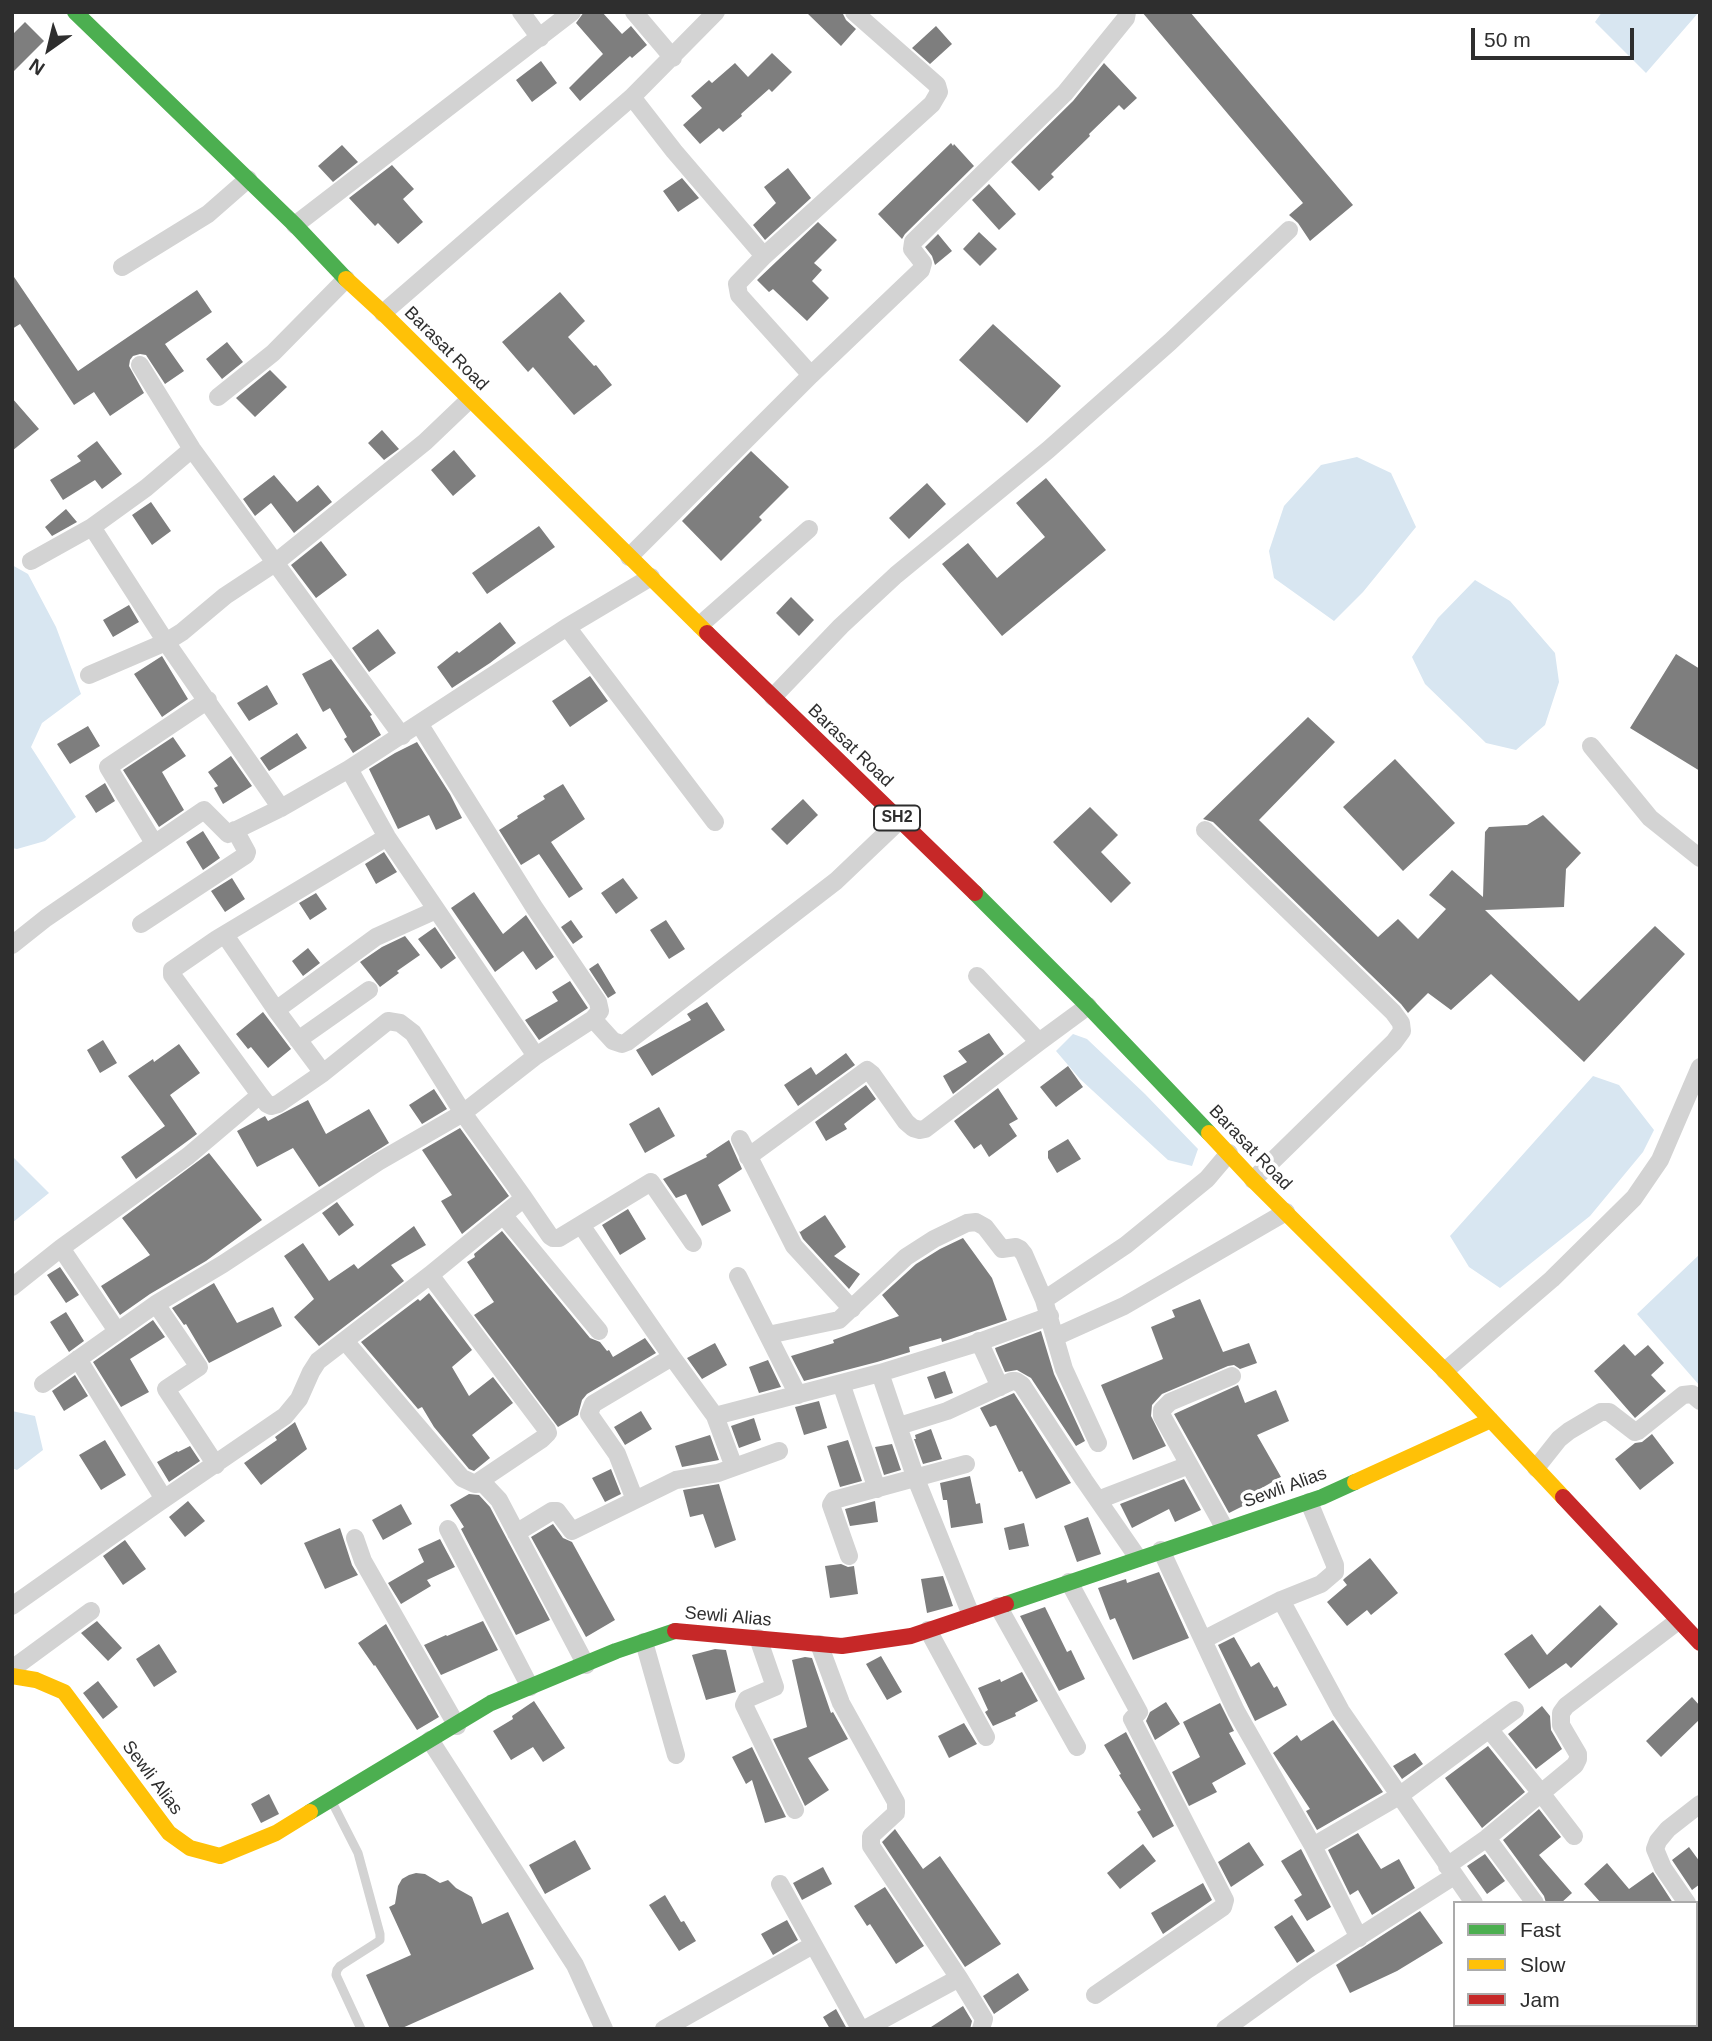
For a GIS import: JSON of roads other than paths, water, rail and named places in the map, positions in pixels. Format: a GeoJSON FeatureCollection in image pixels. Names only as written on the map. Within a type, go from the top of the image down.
{"type":"FeatureCollection","features":[{"type":"Feature","properties":{"kind":"main road","name":"Barasat Road"},"geometry":{"type":"LineString","coordinates":[[75,12],[1088,1006],[1254,1180],[1445,1371],[1700,1643]]}},
{"type":"Feature","properties":{"kind":"main road","name":"Sewli Alias"},"geometry":{"type":"LineString","coordinates":[[12,1676],[36,1680],[64,1692],[169,1833],[190,1848],[220,1856],[276,1833],[491,1703],[616,1651],[678,1630],[842,1646],[911,1636],[1310,1502],[1491,1420]]}},
{"type":"Feature","properties":{"kind":"street"},"geometry":{"type":"LineString","coordinates":[[521,12],[540,38]]}},
{"type":"Feature","properties":{"kind":"street"},"geometry":{"type":"LineString","coordinates":[[295,225],[572,12]]}},
{"type":"Feature","properties":{"kind":"street"},"geometry":{"type":"LineString","coordinates":[[634,12],[673,58]]}},
{"type":"Feature","properties":{"kind":"street"},"geometry":{"type":"LineString","coordinates":[[383,313],[632,97],[716,12]]}},
{"type":"Feature","properties":{"kind":"street"},"geometry":{"type":"LineString","coordinates":[[811,375],[738,295],[737,284],[764,256],[937,98],[939,92],[937,85],[854,12]]}},
{"type":"Feature","properties":{"kind":"street"},"geometry":{"type":"LineString","coordinates":[[629,557],[811,375],[921,270],[923,263],[912,249],[913,242],[1058,100],[1126,18],[1127,12]]}},
{"type":"Feature","properties":{"kind":"street"},"geometry":{"type":"LineString","coordinates":[[632,97],[764,256]]}},
{"type":"Feature","properties":{"kind":"street"},"geometry":{"type":"LineString","coordinates":[[122,267],[208,214],[248,179]]}},
{"type":"Feature","properties":{"kind":"street"},"geometry":{"type":"LineString","coordinates":[[773,697],[841,626],[896,575],[1048,450],[1170,342],[1289,230]]}},
{"type":"Feature","properties":{"kind":"street"},"geometry":{"type":"LineString","coordinates":[[218,397],[273,354],[346,279]]}},
{"type":"Feature","properties":{"kind":"street"},"geometry":{"type":"LineString","coordinates":[[140,365],[192,449],[402,736]]}},
{"type":"Feature","properties":{"kind":"street"},"geometry":{"type":"LineString","coordinates":[[89,675],[166,642],[182,632],[225,596],[275,563],[425,442],[469,400]]}},
{"type":"Feature","properties":{"kind":"street"},"geometry":{"type":"LineString","coordinates":[[31,561],[92,527],[146,488],[192,449]]}},
{"type":"Feature","properties":{"kind":"street"},"geometry":{"type":"LineString","coordinates":[[92,527],[166,642],[281,808]]}},
{"type":"Feature","properties":{"kind":"street"},"geometry":{"type":"LineString","coordinates":[[700,625],[809,529]]}},
{"type":"Feature","properties":{"kind":"street"},"geometry":{"type":"LineString","coordinates":[[12,945],[46,918],[204,810],[228,834],[281,808],[402,736],[567,627],[651,577]]}},
{"type":"Feature","properties":{"kind":"street"},"geometry":{"type":"LineString","coordinates":[[567,627],[715,822]]}},
{"type":"Feature","properties":{"kind":"street"},"geometry":{"type":"LineString","coordinates":[[154,843],[108,767],[208,700]]}},
{"type":"Feature","properties":{"kind":"street"},"geometry":{"type":"LineString","coordinates":[[43,1384],[156,1304],[223,1264],[378,1162],[463,1113],[536,1056],[593,1019],[600,1011],[598,1002],[534,907],[419,725]]}},
{"type":"Feature","properties":{"kind":"street"},"geometry":{"type":"LineString","coordinates":[[1591,746],[1650,818],[1700,858]]}},
{"type":"Feature","properties":{"kind":"street"},"geometry":{"type":"LineString","coordinates":[[349,769],[387,837],[536,1056]]}},
{"type":"Feature","properties":{"kind":"street"},"geometry":{"type":"LineString","coordinates":[[593,1019],[613,1041],[622,1044],[627,1042],[835,881],[899,821]]}},
{"type":"Feature","properties":{"kind":"street"},"geometry":{"type":"LineString","coordinates":[[141,924],[244,857],[247,852],[234,830]]}},
{"type":"Feature","properties":{"kind":"street"},"geometry":{"type":"LineString","coordinates":[[1205,831],[1393,1012],[1401,1023],[1402,1031],[1394,1042],[1254,1180]]}},
{"type":"Feature","properties":{"kind":"street"},"geometry":{"type":"LineString","coordinates":[[387,837],[172,970],[172,975],[260,1095],[267,1104],[278,1104],[323,1073],[388,1021],[400,1023],[413,1033],[463,1113],[553,1238],[559,1238],[651,1182],[693,1243]]}},
{"type":"Feature","properties":{"kind":"street"},"geometry":{"type":"LineString","coordinates":[[276,1010],[376,937],[436,910]]}},
{"type":"Feature","properties":{"kind":"street"},"geometry":{"type":"LineString","coordinates":[[225,935],[323,1073]]}},
{"type":"Feature","properties":{"kind":"street"},"geometry":{"type":"LineString","coordinates":[[977,976],[1039,1042]]}},
{"type":"Feature","properties":{"kind":"street"},"geometry":{"type":"LineString","coordinates":[[298,1040],[369,990]]}},
{"type":"Feature","properties":{"kind":"street"},"geometry":{"type":"LineString","coordinates":[[748,1157],[867,1070],[906,1122],[913,1128],[925,1129],[1088,1006]]}},
{"type":"Feature","properties":{"kind":"street"},"geometry":{"type":"LineString","coordinates":[[1445,1371],[1552,1279],[1634,1198],[1660,1160],[1700,1068]]}},
{"type":"Feature","properties":{"kind":"street"},"geometry":{"type":"LineString","coordinates":[[12,1287],[188,1156],[260,1095]]}},
{"type":"Feature","properties":{"kind":"street"},"geometry":{"type":"LineString","coordinates":[[740,1139],[794,1246],[852,1309]]}},
{"type":"Feature","properties":{"kind":"street"},"geometry":{"type":"LineString","coordinates":[[715,1416],[880,1373],[979,1341],[1047,1308],[1207,1180],[1229,1153]]}},
{"type":"Feature","properties":{"kind":"street"},"geometry":{"type":"LineString","coordinates":[[12,1606],[285,1416],[293,1408],[318,1361],[524,1198]]}},
{"type":"Feature","properties":{"kind":"street"},"geometry":{"type":"LineString","coordinates":[[1055,1336],[1134,1300],[1286,1212]]}},
{"type":"Feature","properties":{"kind":"street"},"geometry":{"type":"LineString","coordinates":[[504,1216],[599,1331]]}},
{"type":"Feature","properties":{"kind":"street"},"geometry":{"type":"LineString","coordinates":[[768,1335],[839,1320],[906,1257],[934,1239],[967,1223],[976,1222],[985,1227],[1002,1249],[1016,1247],[1024,1254],[1047,1308],[1064,1369],[1098,1443]]}},
{"type":"Feature","properties":{"kind":"street"},"geometry":{"type":"LineString","coordinates":[[581,1224],[671,1357],[715,1416],[734,1467]]}},
{"type":"Feature","properties":{"kind":"street"},"geometry":{"type":"LineString","coordinates":[[61,1248],[117,1331]]}},
{"type":"Feature","properties":{"kind":"street"},"geometry":{"type":"LineString","coordinates":[[430,1275],[548,1433],[475,1484]]}},
{"type":"Feature","properties":{"kind":"street"},"geometry":{"type":"LineString","coordinates":[[738,1276],[798,1395]]}},
{"type":"Feature","properties":{"kind":"street"},"geometry":{"type":"LineString","coordinates":[[156,1304],[199,1367],[166,1389],[216,1465]]}},
{"type":"Feature","properties":{"kind":"street"},"geometry":{"type":"LineString","coordinates":[[345,1341],[463,1478],[475,1484],[483,1483],[499,1500],[586,1665]]}},
{"type":"Feature","properties":{"kind":"street"},"geometry":{"type":"LineString","coordinates":[[979,1341],[1000,1387]]}},
{"type":"Feature","properties":{"kind":"street"},"geometry":{"type":"LineString","coordinates":[[635,1500],[617,1454],[589,1414],[593,1404],[671,1357]]}},
{"type":"Feature","properties":{"kind":"street"},"geometry":{"type":"LineString","coordinates":[[78,1359],[164,1499]]}},
{"type":"Feature","properties":{"kind":"street"},"geometry":{"type":"LineString","coordinates":[[880,1373],[916,1479],[971,1615]]}},
{"type":"Feature","properties":{"kind":"street"},"geometry":{"type":"LineString","coordinates":[[1225,1529],[1162,1416],[1162,1410],[1170,1402],[1232,1376]]}},
{"type":"Feature","properties":{"kind":"street"},"geometry":{"type":"LineString","coordinates":[[899,1426],[947,1411],[1016,1381],[1022,1385],[1138,1558]]}},
{"type":"Feature","properties":{"kind":"street"},"geometry":{"type":"LineString","coordinates":[[841,1383],[877,1489]]}},
{"type":"Feature","properties":{"kind":"street"},"geometry":{"type":"LineString","coordinates":[[1536,1468],[1569,1430],[1601,1412],[1609,1412],[1635,1432],[1683,1395],[1692,1394],[1700,1401]]}},
{"type":"Feature","properties":{"kind":"street"},"geometry":{"type":"LineString","coordinates":[[516,1532],[552,1511],[557,1511],[572,1531],[676,1480],[718,1473],[779,1451]]}},
{"type":"Feature","properties":{"kind":"street"},"geometry":{"type":"LineString","coordinates":[[849,1556],[832,1502],[966,1464]]}},
{"type":"Feature","properties":{"kind":"street"},"geometry":{"type":"LineString","coordinates":[[1098,1500],[1189,1465]]}},
{"type":"Feature","properties":{"kind":"street"},"geometry":{"type":"LineString","coordinates":[[1203,1640],[1281,1600],[1321,1584],[1335,1572],[1335,1565],[1310,1502]]}},
{"type":"Feature","properties":{"kind":"street"},"geometry":{"type":"LineString","coordinates":[[449,1529],[530,1688]]}},
{"type":"Feature","properties":{"kind":"street"},"geometry":{"type":"LineString","coordinates":[[355,1538],[363,1561],[457,1726]]}},
{"type":"Feature","properties":{"kind":"street"},"geometry":{"type":"LineString","coordinates":[[1161,1550],[1236,1711],[1313,1846],[1359,1938]]}},
{"type":"Feature","properties":{"kind":"street"},"geometry":{"type":"LineString","coordinates":[[1069,1582],[1139,1712],[1132,1719],[1225,1900],[1223,1907],[1095,1995]]}},
{"type":"Feature","properties":{"kind":"street"},"geometry":{"type":"LineString","coordinates":[[1281,1600],[1341,1712],[1473,1901]]}},
{"type":"Feature","properties":{"kind":"street"},"geometry":{"type":"LineString","coordinates":[[998,1606],[1077,1747]]}},
{"type":"Feature","properties":{"kind":"street"},"geometry":{"type":"LineString","coordinates":[[12,1668],[91,1611]]}},
{"type":"Feature","properties":{"kind":"street"},"geometry":{"type":"LineString","coordinates":[[1225,2029],[1307,1970],[1359,1938],[1451,1871],[1575,1765],[1578,1755],[1562,1725],[1562,1713],[1566,1706],[1678,1621]]}},
{"type":"Feature","properties":{"kind":"street"},"geometry":{"type":"LineString","coordinates":[[928,1630],[986,1737]]}},
{"type":"Feature","properties":{"kind":"street"},"geometry":{"type":"LineString","coordinates":[[758,1638],[775,1687],[747,1699],[744,1705],[795,1810]]}},
{"type":"Feature","properties":{"kind":"street"},"geometry":{"type":"LineString","coordinates":[[644,1642],[676,1755]]}},
{"type":"Feature","properties":{"kind":"street"},"geometry":{"type":"LineString","coordinates":[[819,1644],[841,1703],[896,1802],[897,1813],[872,1836],[871,1846],[984,2019],[981,2029]]}},
{"type":"Feature","properties":{"kind":"street"},"geometry":{"type":"LineString","coordinates":[[1313,1846],[1399,1796],[1516,1710]]}},
{"type":"Feature","properties":{"kind":"street"},"geometry":{"type":"LineString","coordinates":[[1489,1729],[1574,1836]]}},
{"type":"Feature","properties":{"kind":"street"},"geometry":{"type":"LineString","coordinates":[[430,1740],[575,1965],[604,2029]]}},
{"type":"Feature","properties":{"kind":"street"},"geometry":{"type":"LineString","coordinates":[[1686,1901],[1663,1868],[1655,1849],[1668,1829],[1700,1804]]}},
{"type":"Feature","properties":{"kind":"street"},"geometry":{"type":"LineString","coordinates":[[1487,1838],[1534,1901]]}},
{"type":"Feature","properties":{"kind":"street"},"geometry":{"type":"LineString","coordinates":[[780,1884],[858,2025],[865,2029],[959,1978]]}},
{"type":"Feature","properties":{"kind":"street"},"geometry":{"type":"LineString","coordinates":[[664,2029],[813,1945]]}},
{"type":"Feature","properties":{"kind":"lane"},"geometry":{"type":"LineString","coordinates":[[331,1800],[358,1853],[380,1934],[380,1940],[340,1966],[336,1975],[361,2029]]}}]}
